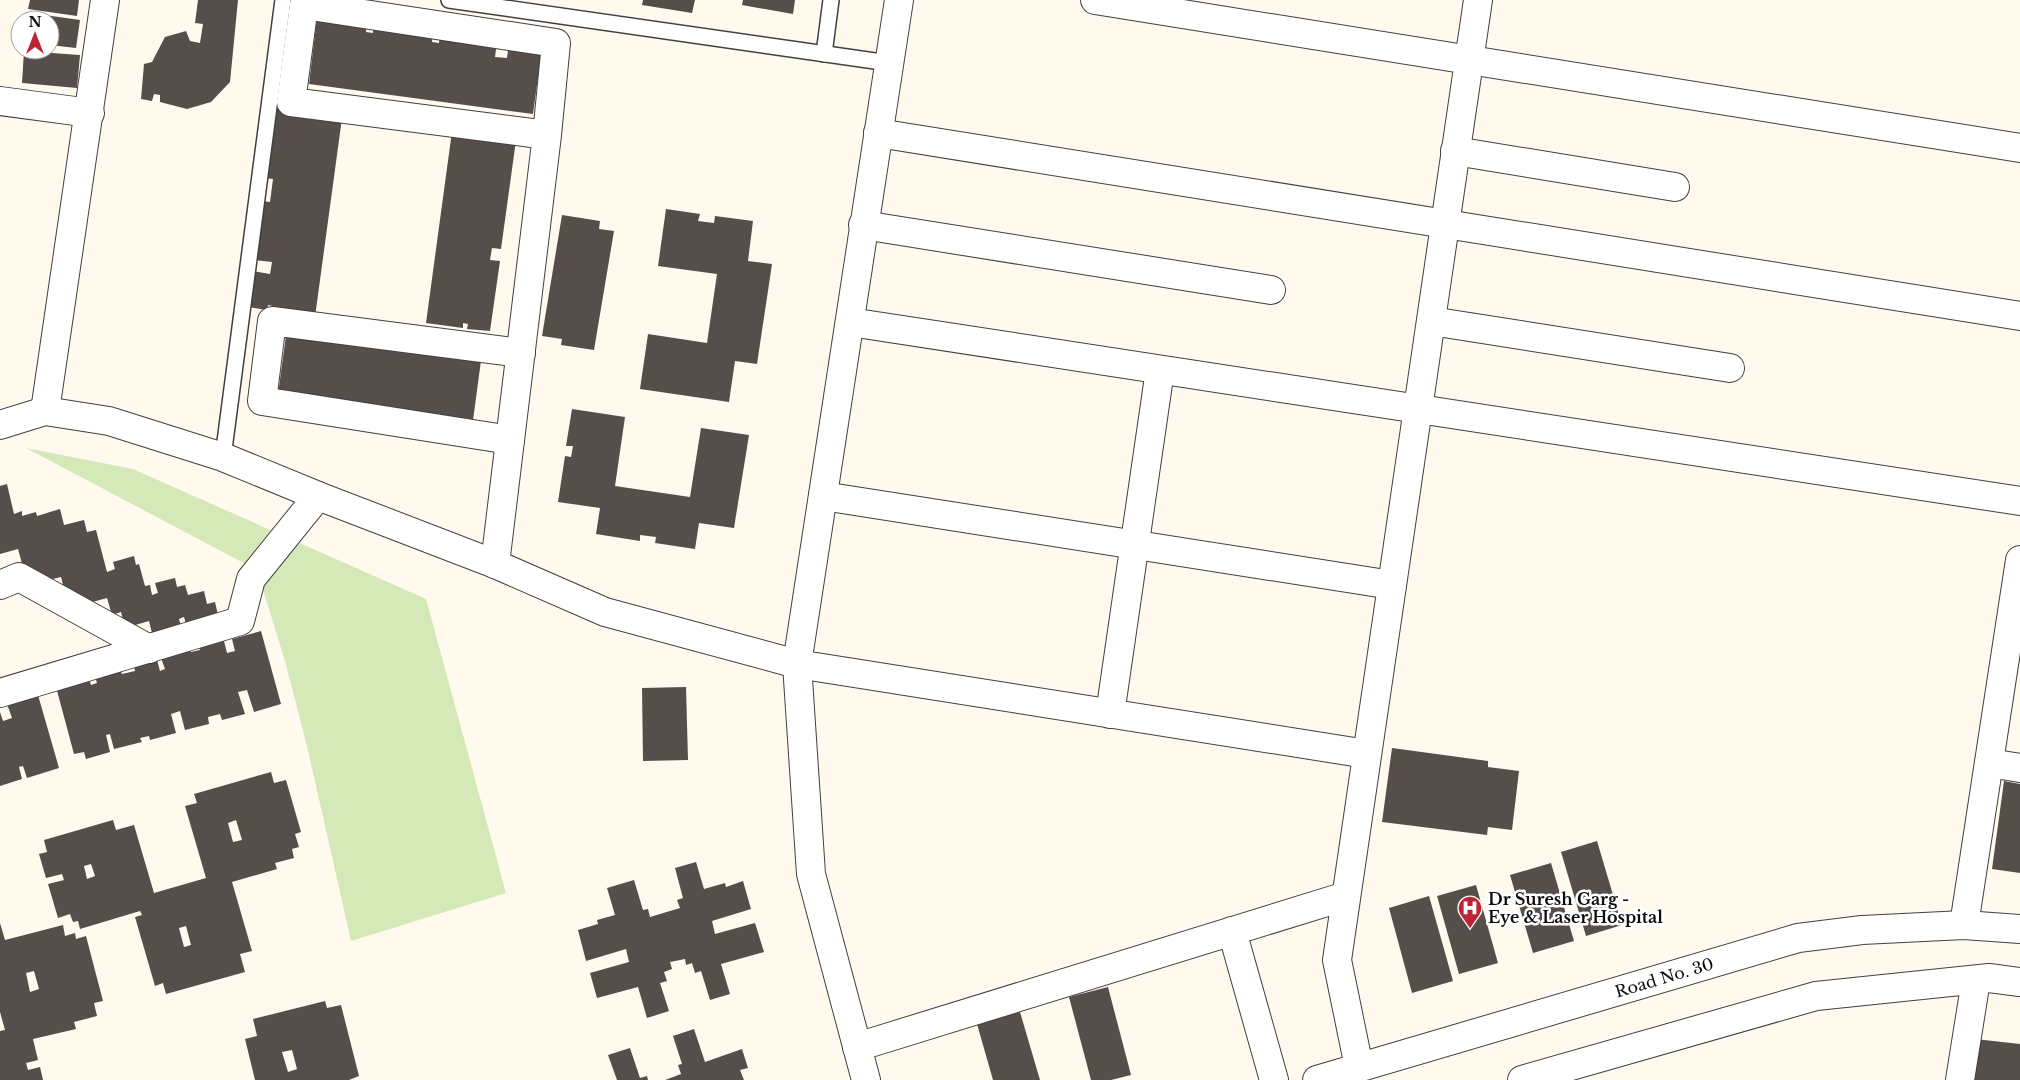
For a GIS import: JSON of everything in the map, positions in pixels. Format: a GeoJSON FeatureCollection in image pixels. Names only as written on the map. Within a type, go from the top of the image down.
{"type":"FeatureCollection","features":[{"type":"Feature","properties":{"kind":"street"},"geometry":{"type":"LineString","coordinates":[[45,412],[105,0]]}},
{"type":"Feature","properties":{"kind":"street"},"geometry":{"type":"LineString","coordinates":[[866,1080],[811,874],[796,664],[899,0]]}},
{"type":"Feature","properties":{"kind":"street"},"geometry":{"type":"LineString","coordinates":[[1095,0],[2020,148]]}},
{"type":"Feature","properties":{"kind":"street"},"geometry":{"type":"LineString","coordinates":[[1358,1067],[1337,960],[1478,0]]}},
{"type":"Feature","properties":{"kind":"street"},"geometry":{"type":"LineString","coordinates":[[495,564],[547,135],[556,43],[304,5],[291,102],[547,135]]}},
{"type":"Feature","properties":{"kind":"street"},"geometry":{"type":"LineString","coordinates":[[0,101],[90,113]]}},
{"type":"Feature","properties":{"kind":"street"},"geometry":{"type":"LineString","coordinates":[[878,133],[2020,316]]}},
{"type":"Feature","properties":{"kind":"street"},"geometry":{"type":"LineString","coordinates":[[1455,151],[1675,187]]}},
{"type":"Feature","properties":{"kind":"street"},"geometry":{"type":"LineString","coordinates":[[863,226],[1271,290]]}},
{"type":"Feature","properties":{"kind":"street"},"geometry":{"type":"LineString","coordinates":[[510,440],[262,401],[272,321],[521,353]]}},
{"type":"Feature","properties":{"kind":"street"},"geometry":{"type":"LineString","coordinates":[[1431,321],[1730,368]]}},
{"type":"Feature","properties":{"kind":"street"},"geometry":{"type":"LineString","coordinates":[[850,322],[2020,501]]}},
{"type":"Feature","properties":{"kind":"street"},"geometry":{"type":"LineString","coordinates":[[1110,714],[1160,370]]}},
{"type":"Feature","properties":{"kind":"street"},"geometry":{"type":"LineString","coordinates":[[0,425],[45,412],[109,421],[223,456],[318,496],[495,564],[605,612],[796,664],[1367,754]]}},
{"type":"Feature","properties":{"kind":"street"},"geometry":{"type":"LineString","coordinates":[[0,693],[240,621],[251,579],[318,496]]}},
{"type":"Feature","properties":{"kind":"street"},"geometry":{"type":"LineString","coordinates":[[823,496],[1392,584]]}},
{"type":"Feature","properties":{"kind":"street"},"geometry":{"type":"LineString","coordinates":[[1964,925],[1989,763],[2012,669],[2020,560]]}},
{"type":"Feature","properties":{"kind":"street"},"geometry":{"type":"LineString","coordinates":[[0,585],[19,577],[149,649]]}},
{"type":"Feature","properties":{"kind":"street"},"geometry":{"type":"LineString","coordinates":[[1989,763],[2020,768]]}},
{"type":"Feature","properties":{"kind":"street"},"geometry":{"type":"LineString","coordinates":[[857,1047],[1346,896]]}},
{"type":"Feature","properties":{"kind":"street","name":"Road No. 30"},"geometry":{"type":"LineString","coordinates":[[1317,1080],[1798,938],[1862,930],[1964,925],[2020,929]]}},
{"type":"Feature","properties":{"kind":"street"},"geometry":{"type":"LineString","coordinates":[[1232,931],[1274,1080]]}},
{"type":"Feature","properties":{"kind":"street"},"geometry":{"type":"LineString","coordinates":[[1522,1080],[1572,1073],[1816,996],[1989,978],[2020,982]]}},
{"type":"Feature","properties":{"kind":"street"},"geometry":{"type":"LineString","coordinates":[[1960,1080],[1976,980]]}},
{"type":"Feature","properties":{"kind":"lane"},"geometry":{"type":"LineString","coordinates":[[223,456],[283,0]]}},
{"type":"Feature","properties":{"kind":"lane"},"geometry":{"type":"LineString","coordinates":[[449,0],[889,63]]}},
{"type":"Feature","properties":{"kind":"lane"},"geometry":{"type":"LineString","coordinates":[[824,54],[831,0]]}},
{"type":"Feature","properties":{"kind":"green space"},"geometry":{"type":"Polygon","coordinates":[[[26,448],[133,469],[426,599],[506,893],[351,941],[307,746],[285,661],[257,570],[26,448]]]}},
{"type":"Feature","properties":{"kind":"building"},"geometry":{"type":"Polygon","coordinates":[[[30,0],[79,0],[77,16],[60,14],[60,10],[28,9],[30,0]]]}},
{"type":"Feature","properties":{"kind":"building"},"geometry":{"type":"Polygon","coordinates":[[[198,0],[238,0],[230,82],[211,102],[187,109],[160,102],[160,95],[154,94],[152,101],[141,99],[144,64],[152,62],[165,37],[186,31],[190,41],[200,43],[203,24],[195,23],[198,0]]]}},
{"type":"Feature","properties":{"kind":"building"},"geometry":{"type":"Polygon","coordinates":[[[643,0],[695,0],[692,13],[642,5],[643,0]]]}},
{"type":"Feature","properties":{"kind":"building"},"geometry":{"type":"Polygon","coordinates":[[[743,0],[795,0],[793,14],[742,5],[743,0]]]}},
{"type":"Feature","properties":{"kind":"building"},"geometry":{"type":"Polygon","coordinates":[[[60,17],[80,20],[76,48],[60,46],[60,17]]]}},
{"type":"Feature","properties":{"kind":"building"},"geometry":{"type":"Polygon","coordinates":[[[317,18],[367,24],[366,32],[373,33],[373,25],[433,33],[432,42],[439,43],[440,34],[497,42],[495,57],[507,58],[509,43],[542,47],[533,114],[309,84],[317,18]]]}},
{"type":"Feature","properties":{"kind":"building"},"geometry":{"type":"Polygon","coordinates":[[[60,54],[80,55],[77,88],[22,83],[23,60],[60,60],[60,54]]]}},
{"type":"Feature","properties":{"kind":"building"},"geometry":{"type":"Polygon","coordinates":[[[275,108],[342,118],[315,317],[272,311],[273,306],[268,305],[267,310],[248,307],[253,271],[270,274],[272,262],[254,260],[262,201],[270,202],[273,179],[265,178],[275,108]]]}},
{"type":"Feature","properties":{"kind":"building"},"geometry":{"type":"Polygon","coordinates":[[[453,124],[517,133],[501,249],[492,248],[490,260],[500,261],[490,331],[467,329],[468,324],[463,323],[463,328],[426,323],[453,124]]]}},
{"type":"Feature","properties":{"kind":"building"},"geometry":{"type":"Polygon","coordinates":[[[666,209],[700,214],[698,221],[714,223],[715,216],[753,221],[748,261],[772,264],[757,364],[735,361],[729,402],[640,389],[648,334],[707,343],[717,274],[658,266],[666,209]]]}},
{"type":"Feature","properties":{"kind":"building"},"geometry":{"type":"Polygon","coordinates":[[[562,215],[600,221],[599,229],[614,231],[594,350],[561,345],[562,339],[542,336],[562,215]]]}},
{"type":"Feature","properties":{"kind":"building"},"geometry":{"type":"Polygon","coordinates":[[[287,328],[482,353],[472,428],[380,416],[382,405],[371,404],[370,414],[277,402],[287,328]]]}},
{"type":"Feature","properties":{"kind":"building"},"geometry":{"type":"Polygon","coordinates":[[[572,409],[625,417],[615,486],[690,497],[701,428],[749,435],[734,528],[699,523],[695,549],[655,543],[656,537],[640,535],[640,541],[596,534],[600,508],[558,502],[565,456],[571,457],[573,446],[566,446],[572,409]]]}},
{"type":"Feature","properties":{"kind":"building"},"geometry":{"type":"Polygon","coordinates":[[[7,484],[14,514],[22,511],[22,516],[36,512],[37,516],[60,509],[64,525],[84,520],[87,532],[96,530],[107,572],[115,569],[113,562],[134,556],[136,565],[139,564],[145,586],[150,585],[152,595],[158,593],[155,583],[175,578],[177,587],[185,585],[188,595],[204,591],[207,604],[215,602],[219,619],[187,628],[184,617],[179,619],[182,630],[153,637],[149,621],[125,628],[121,612],[112,615],[107,598],[78,606],[66,597],[61,577],[37,583],[33,568],[24,571],[18,549],[0,554],[0,486],[7,484]]]}},
{"type":"Feature","properties":{"kind":"building"},"geometry":{"type":"Polygon","coordinates":[[[261,631],[281,704],[254,712],[247,690],[238,692],[245,714],[222,720],[220,714],[208,717],[209,724],[185,730],[180,711],[171,714],[176,733],[150,740],[149,736],[140,738],[142,742],[114,749],[110,734],[106,735],[110,752],[86,759],[84,752],[74,754],[56,687],[89,678],[91,685],[97,683],[95,677],[120,669],[122,674],[135,671],[134,666],[157,660],[160,671],[165,669],[161,658],[190,650],[191,652],[200,650],[199,648],[224,641],[227,653],[235,651],[232,639],[261,631]]]}},
{"type":"Feature","properties":{"kind":"building"},"geometry":{"type":"Polygon","coordinates":[[[686,687],[688,760],[643,761],[642,688],[686,687]]]}},
{"type":"Feature","properties":{"kind":"building"},"geometry":{"type":"Polygon","coordinates":[[[38,695],[59,768],[27,778],[23,766],[19,767],[22,779],[0,786],[0,712],[3,721],[12,718],[7,704],[38,695]]]}},
{"type":"Feature","properties":{"kind":"building"},"geometry":{"type":"Polygon","coordinates":[[[1392,748],[1488,761],[1488,767],[1519,771],[1512,830],[1488,827],[1487,835],[1382,822],[1392,748]]]}},
{"type":"Feature","properties":{"kind":"building"},"geometry":{"type":"Polygon","coordinates":[[[271,772],[274,783],[286,780],[301,832],[295,834],[299,847],[292,849],[294,858],[275,863],[277,869],[232,882],[252,951],[240,954],[245,972],[166,994],[163,983],[155,986],[135,917],[142,915],[140,911],[80,929],[78,921],[73,922],[70,914],[58,918],[48,884],[64,880],[62,874],[46,878],[39,854],[47,852],[44,840],[113,820],[116,830],[134,825],[154,893],[206,878],[185,806],[197,803],[194,794],[271,772]],[[236,820],[228,823],[233,842],[242,840],[236,820]],[[91,864],[84,866],[87,879],[95,876],[91,864]],[[186,926],[179,928],[184,947],[191,945],[186,926]]]}},
{"type":"Feature","properties":{"kind":"building"},"geometry":{"type":"Polygon","coordinates":[[[2004,781],[2020,784],[2020,873],[1992,869],[2004,781]]]}},
{"type":"Feature","properties":{"kind":"building"},"geometry":{"type":"Polygon","coordinates":[[[1597,841],[1622,925],[1586,936],[1561,852],[1597,841]]]}},
{"type":"Feature","properties":{"kind":"building"},"geometry":{"type":"Polygon","coordinates":[[[696,862],[704,889],[725,883],[726,887],[743,881],[751,909],[712,921],[715,934],[755,923],[764,952],[721,964],[730,994],[710,1000],[701,971],[695,973],[692,963],[686,965],[685,959],[670,962],[672,969],[664,972],[667,981],[660,983],[669,1011],[647,1018],[638,987],[597,998],[590,973],[629,962],[626,949],[586,961],[578,930],[598,924],[597,920],[615,915],[607,888],[634,880],[643,910],[648,909],[650,917],[680,908],[677,900],[683,898],[675,868],[696,862]]]}},
{"type":"Feature","properties":{"kind":"building"},"geometry":{"type":"Polygon","coordinates":[[[1551,863],[1574,941],[1533,953],[1510,875],[1551,863]]]}},
{"type":"Feature","properties":{"kind":"building"},"geometry":{"type":"Polygon","coordinates":[[[1476,885],[1498,963],[1459,974],[1437,896],[1476,885]]]}},
{"type":"Feature","properties":{"kind":"building"},"geometry":{"type":"Polygon","coordinates":[[[1429,896],[1453,981],[1412,993],[1389,908],[1429,896]]]}},
{"type":"Feature","properties":{"kind":"building"},"geometry":{"type":"Polygon","coordinates":[[[0,923],[5,940],[63,925],[65,936],[75,933],[76,939],[86,936],[103,1001],[94,1003],[97,1016],[74,1022],[76,1029],[33,1039],[38,1060],[26,1063],[28,1070],[40,1067],[43,1080],[0,1080],[0,1031],[5,1030],[0,1012],[0,923]],[[34,971],[26,973],[30,992],[39,989],[34,971]]]}},
{"type":"Feature","properties":{"kind":"building"},"geometry":{"type":"Polygon","coordinates":[[[1108,987],[1131,1075],[1111,1080],[1091,1080],[1069,997],[1108,987]]]}},
{"type":"Feature","properties":{"kind":"building"},"geometry":{"type":"Polygon","coordinates":[[[325,1001],[327,1008],[341,1005],[359,1076],[349,1080],[255,1080],[245,1039],[257,1036],[253,1019],[325,1001]],[[292,1050],[282,1052],[288,1072],[297,1069],[292,1050]]]}},
{"type":"Feature","properties":{"kind":"building"},"geometry":{"type":"Polygon","coordinates":[[[1020,1012],[1040,1080],[993,1080],[977,1024],[1020,1012]]]}},
{"type":"Feature","properties":{"kind":"building"},"geometry":{"type":"Polygon","coordinates":[[[694,1029],[705,1062],[742,1049],[748,1068],[740,1070],[744,1080],[665,1080],[681,1074],[678,1065],[682,1064],[673,1036],[694,1029]]]}},
{"type":"Feature","properties":{"kind":"building"},"geometry":{"type":"Polygon","coordinates":[[[1975,1039],[2020,1044],[2020,1080],[1970,1080],[1975,1039]]]}},
{"type":"Feature","properties":{"kind":"building"},"geometry":{"type":"Polygon","coordinates":[[[630,1048],[640,1078],[647,1076],[648,1080],[617,1080],[608,1055],[630,1048]]]}},
{"type":"Feature","properties":{"kind":"place","name":"Dr Suresh Garg - Eye & Laser Hospital"},"geometry":{"type":"Point","coordinates":[1470,929]}}]}
